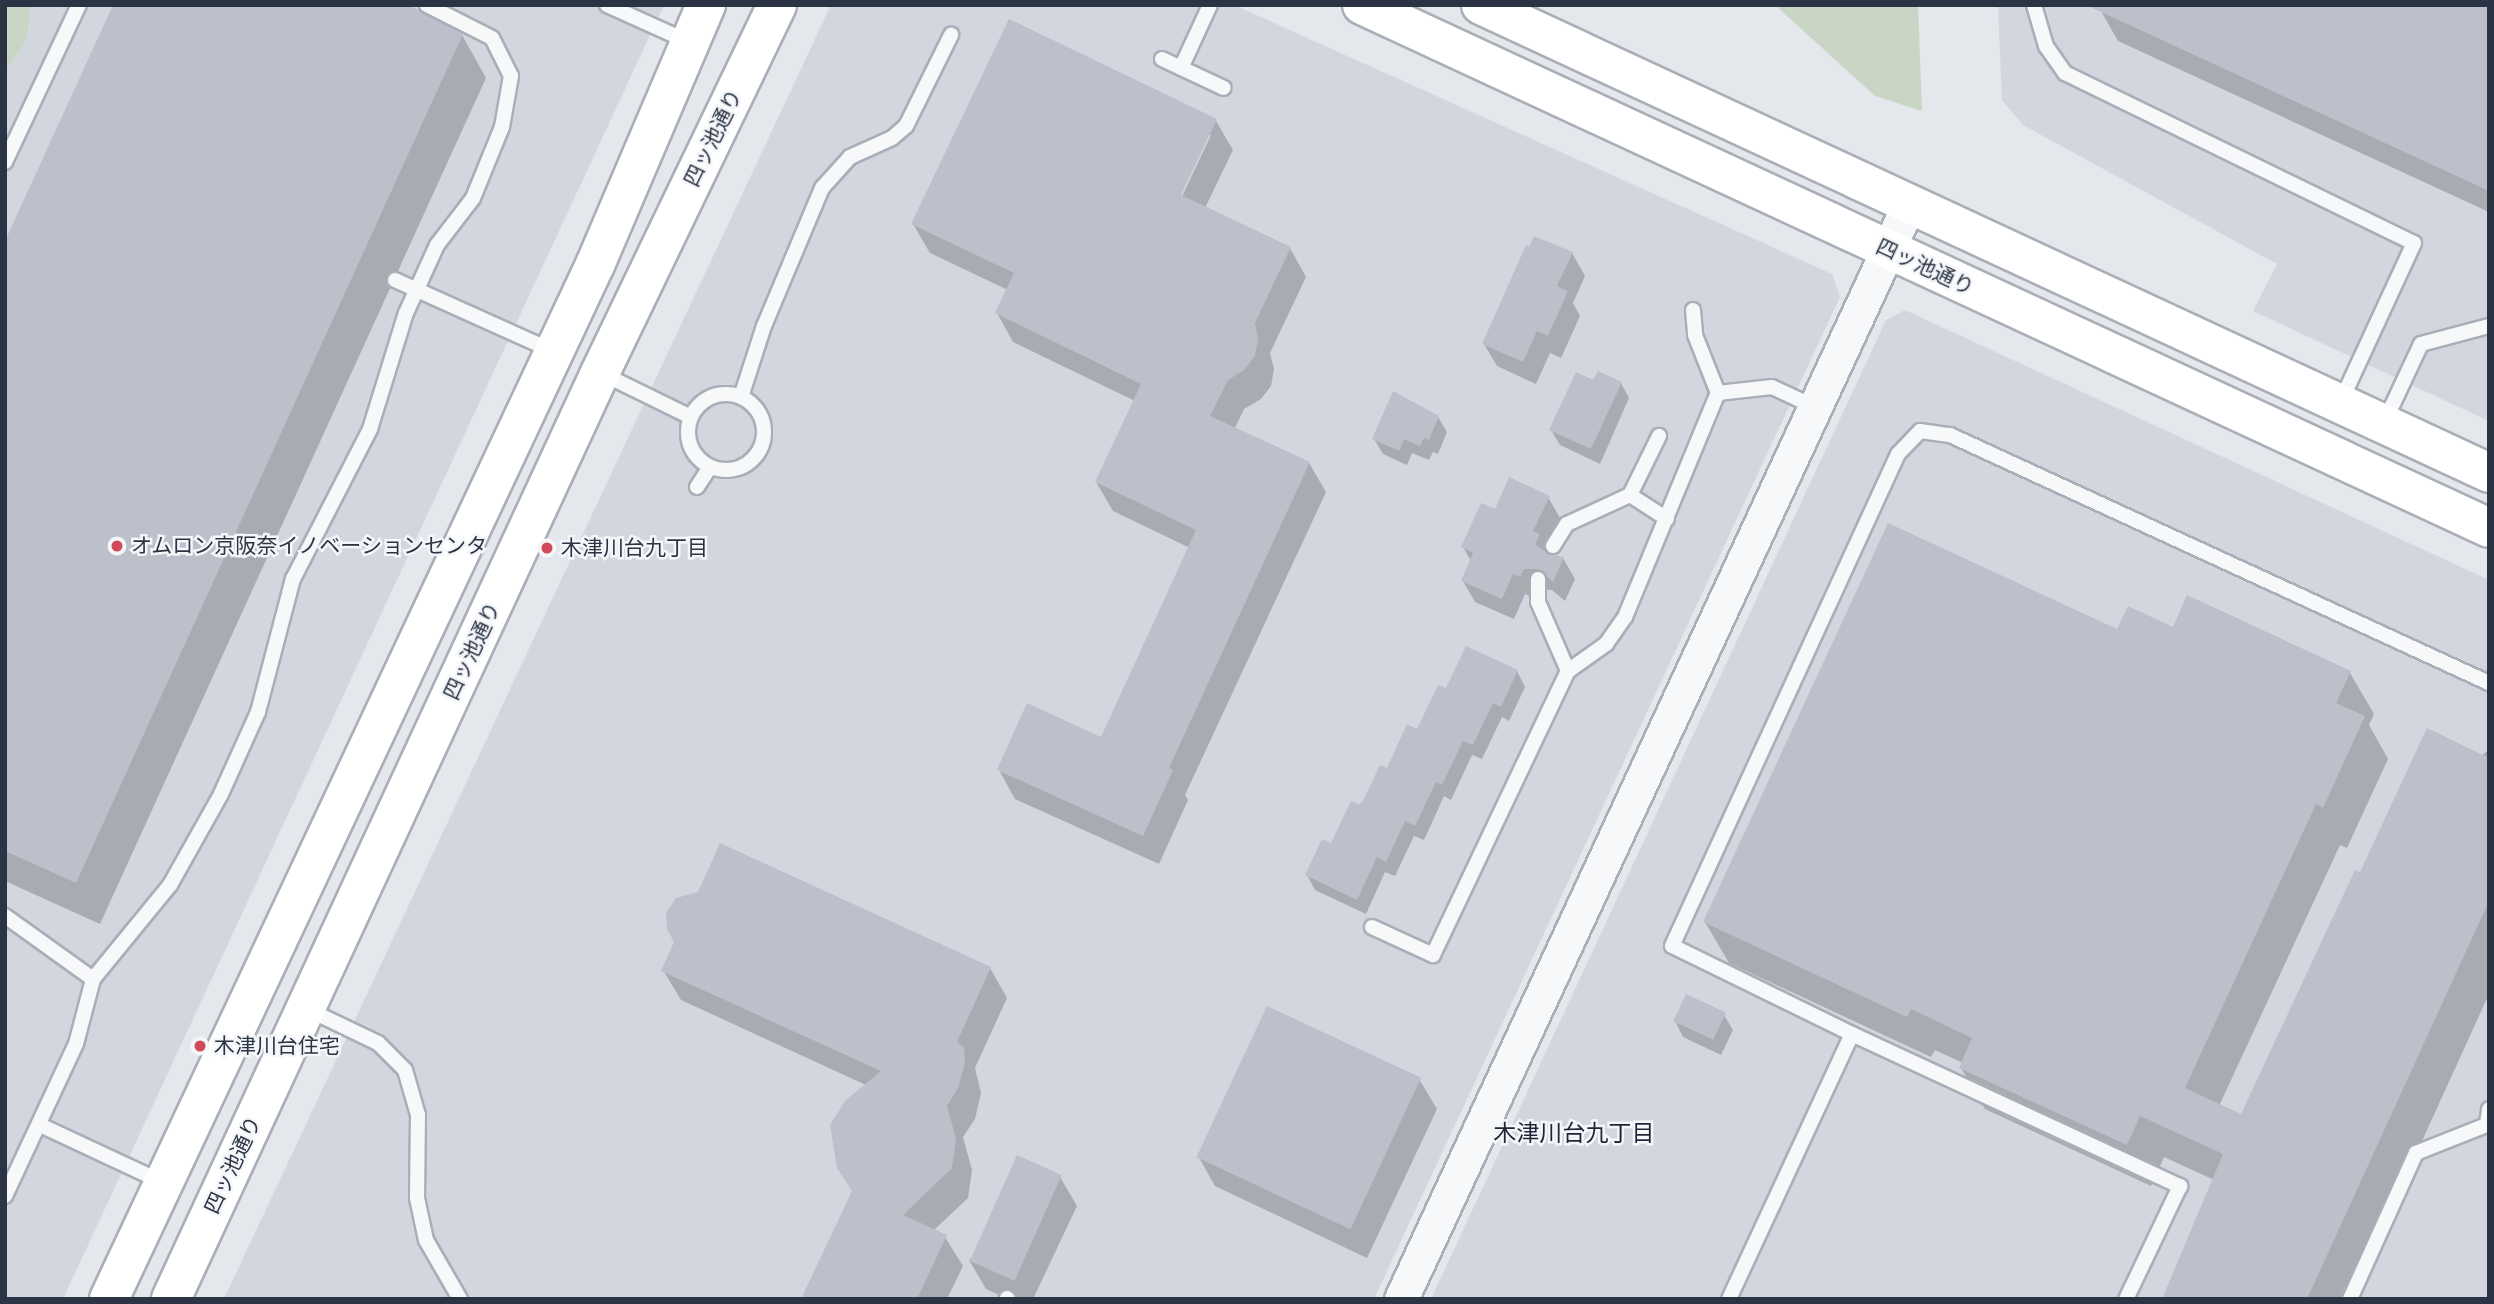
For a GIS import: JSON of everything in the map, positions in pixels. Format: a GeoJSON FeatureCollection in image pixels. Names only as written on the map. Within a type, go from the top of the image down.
{"type":"FeatureCollection","features":[{"type":"Feature","properties":{"kind":"main road"},"geometry":{"type":"LineString","coordinates":[[108,1299],[554,351],[706,5]]}},
{"type":"Feature","properties":{"kind":"main road","name":"四ッ池通り"},"geometry":{"type":"LineString","coordinates":[[171,1299],[600,373],[777,5]]}},
{"type":"Feature","properties":{"kind":"main road","name":"四ッ池通り"},"geometry":{"type":"LineString","coordinates":[[1362,5],[2489,528]]}},
{"type":"Feature","properties":{"kind":"main road"},"geometry":{"type":"LineString","coordinates":[[1481,5],[2489,473]]}},
{"type":"Feature","properties":{"kind":"street"},"geometry":{"type":"LineString","coordinates":[[1401,1299],[1909,204]]}},
{"type":"Feature","properties":{"kind":"lane"},"geometry":{"type":"LineString","coordinates":[[5,162],[79,5]]}},
{"type":"Feature","properties":{"kind":"lane"},"geometry":{"type":"LineString","coordinates":[[5,1196],[76,1044],[93,979],[170,885],[221,794],[258,712],[293,579],[328,503],[370,429],[417,289],[437,245],[473,198],[502,127],[511,76],[492,38],[427,5]]}},
{"type":"Feature","properties":{"kind":"lane"},"geometry":{"type":"LineString","coordinates":[[607,5],[689,42]]}},
{"type":"Feature","properties":{"kind":"lane"},"geometry":{"type":"LineString","coordinates":[[1181,68],[1210,5]]}},
{"type":"Feature","properties":{"kind":"lane"},"geometry":{"type":"LineString","coordinates":[[2034,5],[2046,47],[2065,73],[2414,243],[2340,404]]}},
{"type":"Feature","properties":{"kind":"lane"},"geometry":{"type":"LineString","coordinates":[[741,397],[764,326],[822,188],[850,157],[892,138],[906,126],[951,35]]}},
{"type":"Feature","properties":{"kind":"lane"},"geometry":{"type":"LineString","coordinates":[[1163,59],[1224,88]]}},
{"type":"Feature","properties":{"kind":"lane"},"geometry":{"type":"LineString","coordinates":[[395,280],[554,351]]}},
{"type":"Feature","properties":{"kind":"lane"},"geometry":{"type":"LineString","coordinates":[[1372,928],[1433,955],[1568,671],[1606,644],[1625,617],[1718,393],[1695,335],[1693,310]]}},
{"type":"Feature","properties":{"kind":"lane"},"geometry":{"type":"LineString","coordinates":[[2383,424],[2420,344],[2489,327]]}},
{"type":"Feature","properties":{"kind":"lane"},"geometry":{"type":"LineString","coordinates":[[600,373],[691,416]]}},
{"type":"Feature","properties":{"kind":"lane"},"geometry":{"type":"LineString","coordinates":[[1718,393],[1772,387],[1816,408]]}},
{"type":"Feature","properties":{"kind":"lane"},"geometry":{"type":"LineString","coordinates":[[712,397],[741,397],[761,418],[761,448],[739,468],[710,467],[690,446],[691,416],[712,397]]}},
{"type":"Feature","properties":{"kind":"lane"},"geometry":{"type":"LineString","coordinates":[[2126,1299],[2180,1186],[1852,1034],[1672,946],[1898,454],[1920,431],[1950,435],[2489,683]]}},
{"type":"Feature","properties":{"kind":"lane"},"geometry":{"type":"LineString","coordinates":[[1553,546],[1567,524],[1630,495],[1659,436]]}},
{"type":"Feature","properties":{"kind":"lane"},"geometry":{"type":"LineString","coordinates":[[697,487],[710,467]]}},
{"type":"Feature","properties":{"kind":"lane"},"geometry":{"type":"LineString","coordinates":[[1630,495],[1667,519]]}},
{"type":"Feature","properties":{"kind":"lane"},"geometry":{"type":"LineString","coordinates":[[1538,579],[1538,602],[1568,671]]}},
{"type":"Feature","properties":{"kind":"lane"},"geometry":{"type":"LineString","coordinates":[[5,916],[93,979]]}},
{"type":"Feature","properties":{"kind":"lane"},"geometry":{"type":"LineString","coordinates":[[306,1009],[378,1043],[393,1053],[405,1070],[418,1115],[417,1198],[426,1240],[460,1299]]}},
{"type":"Feature","properties":{"kind":"lane"},"geometry":{"type":"LineString","coordinates":[[1729,1299],[1852,1034]]}},
{"type":"Feature","properties":{"kind":"lane"},"geometry":{"type":"LineString","coordinates":[[2350,1299],[2416,1153],[2488,1119]]}},
{"type":"Feature","properties":{"kind":"lane"},"geometry":{"type":"LineString","coordinates":[[40,1125],[162,1182]]}},
{"type":"Feature","properties":{"kind":"shaded area"},"geometry":{"type":"Polygon","coordinates":[[[31,5],[664,5],[63,1299],[5,1299],[5,72],[27,40],[31,5]]]}},
{"type":"Feature","properties":{"kind":"shaded area"},"geometry":{"type":"Polygon","coordinates":[[[831,5],[1234,5],[1832,274],[1840,297],[1374,1299],[224,1299],[831,5]]]}},
{"type":"Feature","properties":{"kind":"shaded area"},"geometry":{"type":"Polygon","coordinates":[[[1998,5],[2489,5],[2489,421],[2253,311],[2277,264],[2023,125],[2002,100],[1998,5]]]}},
{"type":"Feature","properties":{"kind":"shaded area"},"geometry":{"type":"Polygon","coordinates":[[[1905,310],[2489,580],[2489,1299],[1431,1299],[1886,320],[1905,310]]]}},
{"type":"Feature","properties":{"kind":"green space"},"geometry":{"type":"Polygon","coordinates":[[[5,5],[31,5],[27,40],[5,72],[5,5]]]}},
{"type":"Feature","properties":{"kind":"green space"},"geometry":{"type":"Polygon","coordinates":[[[1775,5],[1918,5],[1922,111],[1875,96],[1775,5]]]}},
{"type":"Feature","properties":{"kind":"building","name":"オムロン京阪奈イノベーションセンタ"},"geometry":{"type":"Polygon","coordinates":[[[113,5],[409,5],[463,34],[76,883],[5,851],[5,241],[113,5]]]}},
{"type":"Feature","properties":{"kind":"building"},"geometry":{"type":"Polygon","coordinates":[[[2086,5],[2489,5],[2489,191],[2086,5]]]}},
{"type":"Feature","properties":{"kind":"building"},"geometry":{"type":"Polygon","coordinates":[[[1009,19],[1217,119],[1181,195],[1291,247],[1255,323],[1258,339],[1255,356],[1244,370],[1228,380],[1210,416],[1310,462],[1169,768],[1173,770],[1143,836],[997,770],[1027,703],[1101,737],[1196,530],[1095,482],[1141,384],[995,313],[1014,273],[911,224],[1009,19]]]}},
{"type":"Feature","properties":{"kind":"building"},"geometry":{"type":"Polygon","coordinates":[[[1534,236],[1573,252],[1557,286],[1568,291],[1548,336],[1537,331],[1523,362],[1482,344],[1526,245],[1529,247],[1534,236]]]}},
{"type":"Feature","properties":{"kind":"building"},"geometry":{"type":"Polygon","coordinates":[[[1598,371],[1622,382],[1591,449],[1549,430],[1576,372],[1593,380],[1598,371]]]}},
{"type":"Feature","properties":{"kind":"building"},"geometry":{"type":"Polygon","coordinates":[[[1393,391],[1439,416],[1429,440],[1424,438],[1420,446],[1404,439],[1399,451],[1372,439],[1393,391]]]}},
{"type":"Feature","properties":{"kind":"building"},"geometry":{"type":"Polygon","coordinates":[[[1509,477],[1550,496],[1533,531],[1540,534],[1535,544],[1548,554],[1564,557],[1553,582],[1539,569],[1524,569],[1520,577],[1513,574],[1502,599],[1461,581],[1473,553],[1461,547],[1481,503],[1495,509],[1509,477]]]}},
{"type":"Feature","properties":{"kind":"building"},"geometry":{"type":"Polygon","coordinates":[[[1888,523],[2117,629],[2128,606],[2173,627],[2187,595],[2351,671],[2336,703],[2365,716],[2323,808],[2316,804],[2185,1088],[2241,1114],[2355,870],[2360,872],[2427,728],[2489,758],[2489,901],[2307,1299],[2162,1299],[2223,1154],[2140,1116],[2127,1145],[1959,1068],[1972,1038],[1911,1009],[1907,1017],[1703,922],[1888,523]]]}},
{"type":"Feature","properties":{"kind":"building"},"geometry":{"type":"Polygon","coordinates":[[[1466,646],[1518,670],[1501,707],[1493,703],[1473,745],[1463,741],[1442,785],[1436,782],[1415,826],[1405,821],[1386,862],[1377,857],[1357,900],[1305,875],[1322,839],[1331,843],[1351,801],[1361,805],[1380,765],[1387,768],[1407,724],[1417,729],[1438,685],[1446,688],[1466,646]]]}},
{"type":"Feature","properties":{"kind":"building"},"geometry":{"type":"Polygon","coordinates":[[[720,843],[991,967],[957,1042],[964,1047],[965,1063],[958,1088],[947,1106],[956,1139],[952,1168],[903,1215],[947,1235],[917,1299],[801,1299],[852,1191],[837,1168],[830,1125],[845,1101],[881,1071],[661,971],[674,942],[667,929],[666,913],[676,898],[698,892],[720,843]]]}},
{"type":"Feature","properties":{"kind":"building"},"geometry":{"type":"Polygon","coordinates":[[[1686,994],[1726,1013],[1713,1040],[1673,1021],[1686,994]]]}},
{"type":"Feature","properties":{"kind":"building"},"geometry":{"type":"Polygon","coordinates":[[[1267,1006],[1421,1078],[1350,1229],[1196,1157],[1267,1006]]]}},
{"type":"Feature","properties":{"kind":"building"},"geometry":{"type":"Polygon","coordinates":[[[1017,1155],[1062,1175],[1015,1281],[970,1261],[1017,1155]]]}},
{"type":"Feature","properties":{"kind":"place","name":"オムロン京阪奈イノベーションセンタ"},"geometry":{"type":"Point","coordinates":[117,546]}},
{"type":"Feature","properties":{"kind":"place","name":"木津川台九丁目"},"geometry":{"type":"Point","coordinates":[547,548]}},
{"type":"Feature","properties":{"kind":"place","name":"木津川台住宅"},"geometry":{"type":"Point","coordinates":[200,1046]}},
{"type":"Feature","properties":{"kind":"district","name":"木津川台九丁目"},"geometry":{"type":"Point","coordinates":[1574,1133]}}]}
